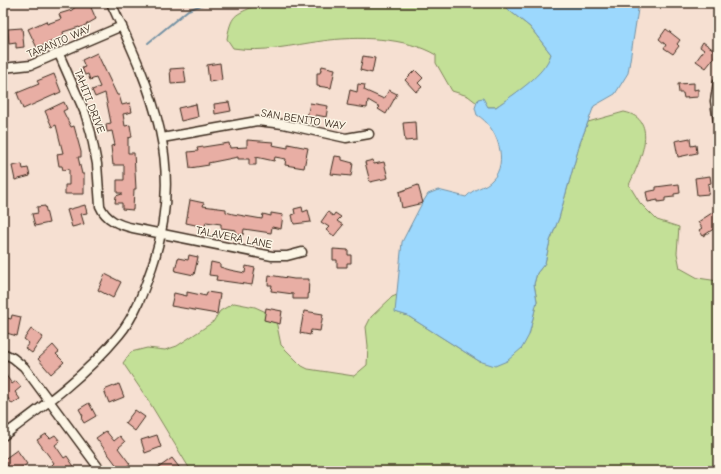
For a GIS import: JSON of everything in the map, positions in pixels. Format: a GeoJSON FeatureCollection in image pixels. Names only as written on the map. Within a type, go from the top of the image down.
{"type":"FeatureCollection","features":[{"type":"Feature","properties":{"kind":"street"},"geometry":{"type":"LineString","coordinates":[[3,436],[76,381],[120,334],[143,293],[162,234],[166,183],[162,138],[149,89],[111,3]]}},
{"type":"Feature","properties":{"kind":"street","name":"TARANTO WAY"},"geometry":{"type":"LineString","coordinates":[[3,68],[26,67],[122,26]]}},
{"type":"Feature","properties":{"kind":"street","name":"TAHITI DRIVE"},"geometry":{"type":"LineString","coordinates":[[59,54],[85,113],[92,133],[102,209],[112,220],[121,225],[162,234]]}},
{"type":"Feature","properties":{"kind":"street"},"geometry":{"type":"LineString","coordinates":[[718,82],[715,101],[718,122]]}},
{"type":"Feature","properties":{"kind":"street","name":"SAN BENITO WAY"},"geometry":{"type":"LineString","coordinates":[[162,138],[257,121],[283,124],[346,138],[369,134]]}},
{"type":"Feature","properties":{"kind":"street","name":"TALAVERA LANE"},"geometry":{"type":"LineString","coordinates":[[162,234],[272,256],[287,256],[302,252]]}},
{"type":"Feature","properties":{"kind":"street"},"geometry":{"type":"LineString","coordinates":[[3,353],[18,361],[24,367],[101,471]]}},
{"type":"Feature","properties":{"kind":"green space"},"geometry":{"type":"Polygon","coordinates":[[[260,3],[500,3],[530,27],[551,54],[543,70],[528,84],[496,107],[488,107],[478,99],[477,103],[468,96],[452,91],[436,63],[436,55],[424,49],[396,41],[366,38],[336,39],[255,50],[233,48],[227,39],[231,23],[234,18],[241,12],[260,3]]]}},
{"type":"Feature","properties":{"kind":"green space"},"geometry":{"type":"Polygon","coordinates":[[[624,112],[635,116],[642,123],[644,132],[642,154],[629,185],[640,203],[657,220],[679,227],[677,253],[680,268],[698,278],[718,281],[718,471],[191,471],[148,400],[123,363],[131,352],[147,348],[165,350],[177,346],[213,322],[220,311],[234,303],[255,307],[275,316],[281,345],[302,366],[308,369],[354,376],[367,365],[368,346],[366,327],[371,317],[392,297],[397,295],[396,312],[408,316],[479,361],[529,335],[537,301],[534,284],[537,273],[545,263],[550,241],[559,218],[580,143],[588,122],[624,112]]]}},
{"type":"Feature","properties":{"kind":"water"},"geometry":{"type":"Polygon","coordinates":[[[500,3],[639,3],[628,73],[615,94],[594,106],[580,143],[559,218],[550,241],[545,263],[537,273],[534,284],[537,301],[529,335],[522,348],[507,361],[495,366],[479,361],[408,316],[395,312],[402,242],[428,194],[438,190],[466,197],[473,191],[489,183],[497,173],[500,164],[499,145],[490,127],[477,115],[475,108],[478,99],[483,98],[488,107],[496,107],[536,77],[548,62],[551,54],[530,27],[500,3]]]}},
{"type":"Feature","properties":{"kind":"building"},"geometry":{"type":"Polygon","coordinates":[[[80,3],[89,3],[96,19],[80,28],[79,27],[63,32],[64,36],[37,48],[28,29],[46,21],[47,24],[61,19],[59,14],[72,10],[80,3]]]}},
{"type":"Feature","properties":{"kind":"building"},"geometry":{"type":"Polygon","coordinates":[[[22,28],[24,47],[16,48],[16,43],[9,44],[8,29],[22,28]]]}},
{"type":"Feature","properties":{"kind":"building"},"geometry":{"type":"Polygon","coordinates":[[[666,29],[680,40],[677,44],[679,46],[673,54],[664,48],[666,45],[659,39],[666,29]]]}},
{"type":"Feature","properties":{"kind":"building"},"geometry":{"type":"Polygon","coordinates":[[[703,42],[718,53],[706,68],[696,61],[704,50],[700,47],[703,42]]]}},
{"type":"Feature","properties":{"kind":"building"},"geometry":{"type":"Polygon","coordinates":[[[97,53],[117,95],[119,95],[122,105],[130,103],[132,112],[123,114],[125,126],[130,125],[132,137],[128,138],[128,153],[134,153],[136,189],[134,189],[133,210],[122,209],[122,203],[115,203],[116,196],[122,194],[117,193],[117,180],[124,180],[124,165],[113,165],[111,146],[115,145],[112,131],[107,132],[106,124],[111,123],[105,93],[95,97],[92,90],[100,87],[96,78],[90,80],[88,74],[85,75],[82,68],[85,67],[82,60],[97,53]]]}},
{"type":"Feature","properties":{"kind":"building"},"geometry":{"type":"Polygon","coordinates":[[[363,56],[375,58],[372,73],[360,70],[363,56]]]}},
{"type":"Feature","properties":{"kind":"building"},"geometry":{"type":"Polygon","coordinates":[[[220,63],[222,80],[209,82],[207,65],[220,63]]]}},
{"type":"Feature","properties":{"kind":"building"},"geometry":{"type":"Polygon","coordinates":[[[322,66],[335,69],[331,88],[317,86],[317,73],[320,73],[322,66]]]}},
{"type":"Feature","properties":{"kind":"building"},"geometry":{"type":"Polygon","coordinates":[[[184,68],[186,83],[171,84],[170,69],[184,68]]]}},
{"type":"Feature","properties":{"kind":"building"},"geometry":{"type":"Polygon","coordinates":[[[415,70],[423,78],[418,83],[422,87],[416,92],[405,80],[415,70]]]}},
{"type":"Feature","properties":{"kind":"building"},"geometry":{"type":"Polygon","coordinates":[[[54,74],[61,92],[23,109],[17,93],[39,84],[37,81],[54,74]]]}},
{"type":"Feature","properties":{"kind":"building"},"geometry":{"type":"Polygon","coordinates":[[[694,83],[694,90],[698,89],[698,97],[684,98],[683,93],[679,93],[678,84],[694,83]]]}},
{"type":"Feature","properties":{"kind":"building"},"geometry":{"type":"Polygon","coordinates":[[[358,84],[365,85],[364,90],[384,99],[389,90],[397,94],[386,114],[378,109],[380,107],[368,100],[367,108],[347,105],[350,90],[357,92],[358,84]]]}},
{"type":"Feature","properties":{"kind":"building"},"geometry":{"type":"Polygon","coordinates":[[[64,102],[67,109],[63,111],[71,127],[74,126],[81,152],[81,157],[78,157],[82,174],[84,174],[84,194],[65,194],[65,185],[69,185],[69,169],[63,170],[62,166],[59,166],[57,154],[63,153],[56,125],[52,127],[45,111],[64,102]]]}},
{"type":"Feature","properties":{"kind":"building"},"geometry":{"type":"Polygon","coordinates":[[[229,102],[231,111],[215,114],[214,104],[229,102]]]}},
{"type":"Feature","properties":{"kind":"building"},"geometry":{"type":"Polygon","coordinates":[[[310,103],[328,106],[326,117],[316,115],[315,118],[307,117],[310,103]]]}},
{"type":"Feature","properties":{"kind":"building"},"geometry":{"type":"Polygon","coordinates":[[[196,104],[198,117],[181,121],[178,108],[196,104]]]}},
{"type":"Feature","properties":{"kind":"building"},"geometry":{"type":"Polygon","coordinates":[[[415,122],[416,140],[405,141],[403,123],[415,122]]]}},
{"type":"Feature","properties":{"kind":"building"},"geometry":{"type":"Polygon","coordinates":[[[690,138],[691,146],[696,145],[697,153],[678,157],[675,141],[690,138]]]}},
{"type":"Feature","properties":{"kind":"building"},"geometry":{"type":"Polygon","coordinates":[[[247,140],[273,142],[272,145],[288,148],[288,144],[308,148],[304,168],[285,165],[286,159],[275,157],[274,161],[256,157],[256,165],[249,165],[249,159],[238,159],[238,157],[208,163],[209,165],[190,168],[188,152],[198,151],[197,148],[229,143],[230,148],[247,147],[247,140]]]}},
{"type":"Feature","properties":{"kind":"building"},"geometry":{"type":"Polygon","coordinates":[[[335,156],[342,157],[342,160],[353,163],[351,176],[331,174],[335,156]]]}},
{"type":"Feature","properties":{"kind":"building"},"geometry":{"type":"Polygon","coordinates":[[[373,160],[374,164],[384,162],[388,178],[370,182],[365,162],[373,160]]]}},
{"type":"Feature","properties":{"kind":"building"},"geometry":{"type":"Polygon","coordinates":[[[22,164],[23,169],[28,168],[30,176],[15,180],[12,166],[22,164]]]}},
{"type":"Feature","properties":{"kind":"building"},"geometry":{"type":"Polygon","coordinates":[[[710,176],[711,183],[708,184],[709,194],[697,195],[695,178],[710,176]]]}},
{"type":"Feature","properties":{"kind":"building"},"geometry":{"type":"Polygon","coordinates":[[[679,184],[680,193],[674,194],[674,197],[665,198],[665,201],[658,202],[658,200],[648,202],[646,192],[656,190],[656,187],[679,184]]]}},
{"type":"Feature","properties":{"kind":"building"},"geometry":{"type":"Polygon","coordinates":[[[418,185],[423,203],[402,208],[399,192],[418,185]]]}},
{"type":"Feature","properties":{"kind":"building"},"geometry":{"type":"Polygon","coordinates":[[[190,200],[204,203],[203,206],[226,209],[226,212],[233,214],[262,219],[263,214],[271,216],[271,213],[283,215],[281,229],[272,227],[271,233],[244,229],[243,235],[235,234],[236,230],[221,228],[221,224],[206,222],[205,227],[186,223],[190,200]]]}},
{"type":"Feature","properties":{"kind":"building"},"geometry":{"type":"Polygon","coordinates":[[[85,205],[87,213],[81,214],[84,224],[72,227],[67,210],[85,205]]]}},
{"type":"Feature","properties":{"kind":"building"},"geometry":{"type":"Polygon","coordinates":[[[45,206],[49,223],[35,226],[32,214],[38,213],[37,207],[45,206]]]}},
{"type":"Feature","properties":{"kind":"building"},"geometry":{"type":"Polygon","coordinates":[[[302,207],[303,212],[308,210],[311,222],[294,224],[292,215],[295,214],[294,209],[302,207]]]}},
{"type":"Feature","properties":{"kind":"building"},"geometry":{"type":"Polygon","coordinates":[[[715,211],[718,216],[718,226],[703,236],[699,230],[702,228],[698,222],[715,211]]]}},
{"type":"Feature","properties":{"kind":"building"},"geometry":{"type":"Polygon","coordinates":[[[328,212],[333,216],[335,213],[341,217],[337,221],[343,225],[334,236],[326,230],[329,227],[321,222],[328,212]]]}},
{"type":"Feature","properties":{"kind":"building"},"geometry":{"type":"Polygon","coordinates":[[[333,249],[348,250],[348,255],[351,255],[351,263],[347,263],[347,267],[337,267],[337,260],[333,260],[333,249]]]}},
{"type":"Feature","properties":{"kind":"building"},"geometry":{"type":"Polygon","coordinates":[[[189,255],[198,257],[194,275],[175,271],[178,258],[188,260],[189,255]]]}},
{"type":"Feature","properties":{"kind":"building"},"geometry":{"type":"Polygon","coordinates":[[[211,262],[220,264],[220,267],[245,273],[246,266],[255,268],[252,285],[216,280],[217,276],[209,275],[211,262]]]}},
{"type":"Feature","properties":{"kind":"building"},"geometry":{"type":"Polygon","coordinates":[[[105,274],[121,282],[113,298],[98,290],[105,274]]]}},
{"type":"Feature","properties":{"kind":"building"},"geometry":{"type":"Polygon","coordinates":[[[269,275],[294,279],[309,279],[308,299],[293,299],[293,294],[271,291],[272,285],[268,285],[269,275]]]}},
{"type":"Feature","properties":{"kind":"building"},"geometry":{"type":"Polygon","coordinates":[[[187,292],[206,296],[207,292],[220,294],[217,314],[171,306],[174,293],[187,296],[187,292]]]}},
{"type":"Feature","properties":{"kind":"building"},"geometry":{"type":"Polygon","coordinates":[[[266,308],[282,311],[280,324],[264,320],[266,308]]]}},
{"type":"Feature","properties":{"kind":"building"},"geometry":{"type":"Polygon","coordinates":[[[304,311],[323,314],[320,331],[311,330],[310,335],[300,333],[304,311]]]}},
{"type":"Feature","properties":{"kind":"building"},"geometry":{"type":"Polygon","coordinates":[[[12,315],[21,317],[17,336],[3,332],[3,317],[11,319],[12,315]]]}},
{"type":"Feature","properties":{"kind":"building"},"geometry":{"type":"Polygon","coordinates":[[[31,329],[43,337],[32,353],[25,348],[29,343],[24,339],[31,329]]]}},
{"type":"Feature","properties":{"kind":"building"},"geometry":{"type":"Polygon","coordinates":[[[53,345],[59,352],[56,354],[64,362],[51,374],[38,359],[53,345]]]}},
{"type":"Feature","properties":{"kind":"building"},"geometry":{"type":"Polygon","coordinates":[[[3,371],[12,384],[16,381],[21,387],[15,392],[20,399],[12,404],[3,391],[3,371]]]}},
{"type":"Feature","properties":{"kind":"building"},"geometry":{"type":"Polygon","coordinates":[[[119,384],[124,397],[109,403],[104,390],[119,384]]]}},
{"type":"Feature","properties":{"kind":"building"},"geometry":{"type":"Polygon","coordinates":[[[89,403],[96,416],[84,423],[81,418],[83,416],[79,409],[89,403]]]}},
{"type":"Feature","properties":{"kind":"building"},"geometry":{"type":"Polygon","coordinates":[[[135,410],[145,417],[135,431],[125,423],[135,410]]]}},
{"type":"Feature","properties":{"kind":"building"},"geometry":{"type":"Polygon","coordinates":[[[106,431],[114,441],[120,436],[125,442],[118,448],[130,464],[121,471],[96,438],[106,431]]]}},
{"type":"Feature","properties":{"kind":"building"},"geometry":{"type":"Polygon","coordinates":[[[46,434],[50,438],[55,435],[60,441],[55,445],[64,458],[67,456],[77,471],[55,471],[51,466],[54,463],[37,440],[46,434]]]}},
{"type":"Feature","properties":{"kind":"building"},"geometry":{"type":"Polygon","coordinates":[[[157,435],[161,447],[145,453],[141,440],[157,435]]]}},
{"type":"Feature","properties":{"kind":"building"},"geometry":{"type":"Polygon","coordinates":[[[17,450],[27,464],[17,471],[14,468],[10,470],[3,460],[17,450]]]}},
{"type":"Feature","properties":{"kind":"building"},"geometry":{"type":"Polygon","coordinates":[[[172,458],[182,471],[154,471],[172,458]]]}},
{"type":"Feature","properties":{"kind":"waterway"},"geometry":{"type":"LineString","coordinates":[[148,43],[188,10],[207,3]]}}]}
